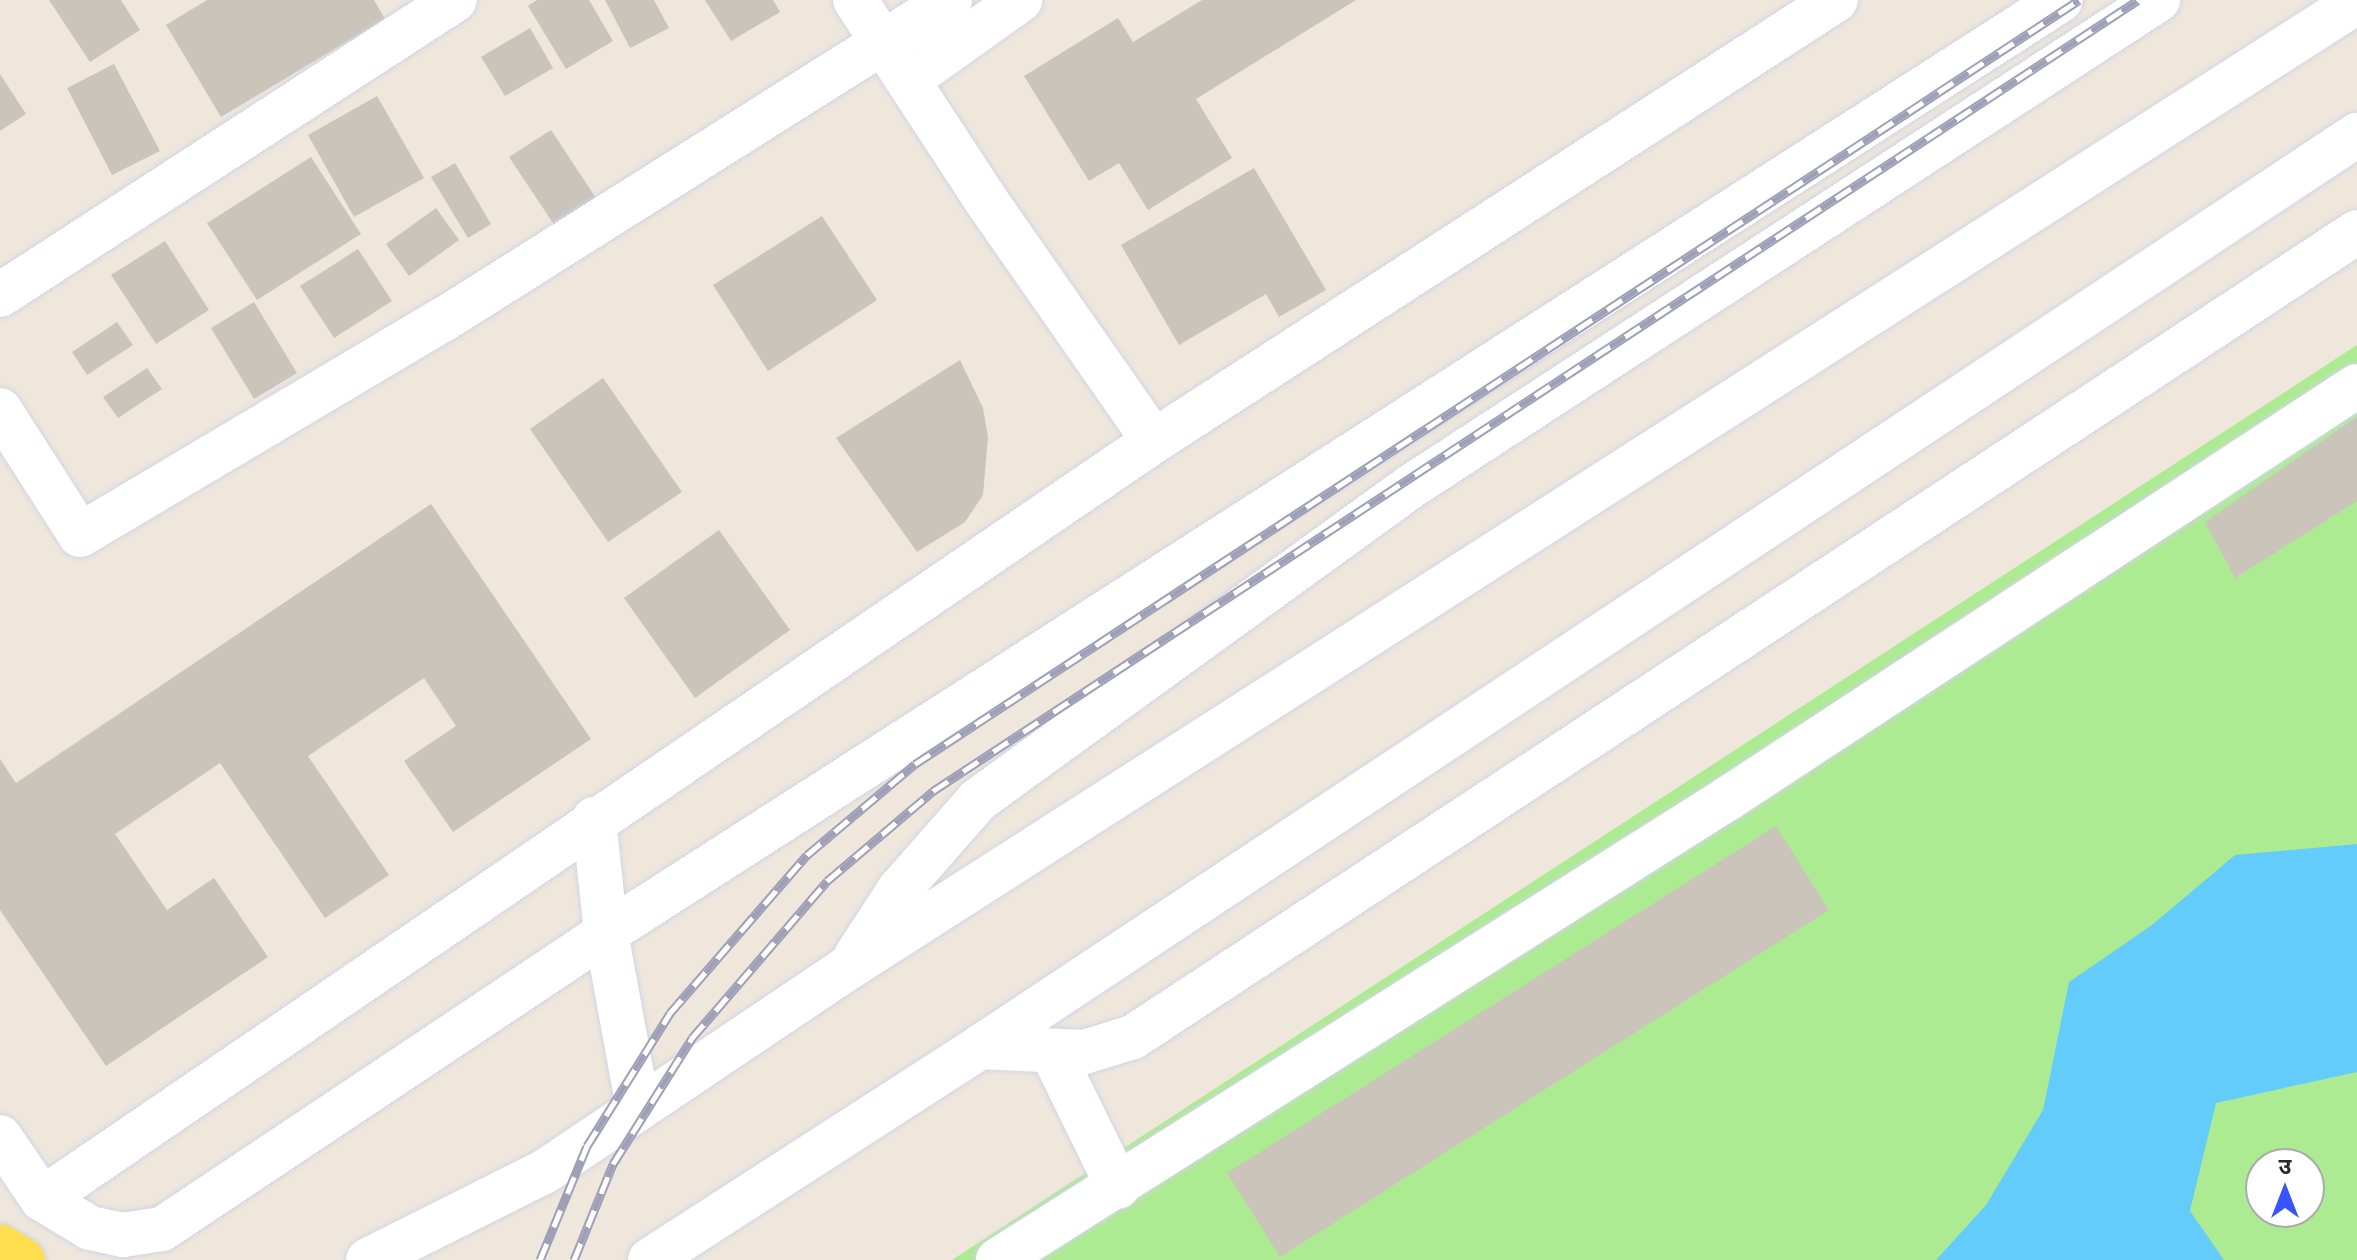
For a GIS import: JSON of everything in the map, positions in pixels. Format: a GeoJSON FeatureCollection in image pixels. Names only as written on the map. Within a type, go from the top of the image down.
{"type":"FeatureCollection","features":[{"type":"Feature","properties":{"kind":"main road"},"geometry":{"type":"LineString","coordinates":[[0,1246],[23,1260]]}},
{"type":"Feature","properties":{"kind":"street"},"geometry":{"type":"LineString","coordinates":[[0,295],[455,0]]}},
{"type":"Feature","properties":{"kind":"street"},"geometry":{"type":"LineString","coordinates":[[855,0],[1154,441]]}},
{"type":"Feature","properties":{"kind":"street"},"geometry":{"type":"LineString","coordinates":[[896,61],[950,0]]}},
{"type":"Feature","properties":{"kind":"street"},"geometry":{"type":"LineString","coordinates":[[0,410],[80,535],[446,318],[896,61],[1020,0]]}},
{"type":"Feature","properties":{"kind":"street"},"geometry":{"type":"LineString","coordinates":[[42,1199],[594,819],[1154,441],[1836,0]]}},
{"type":"Feature","properties":{"kind":"street"},"geometry":{"type":"LineString","coordinates":[[0,1137],[42,1199],[90,1228],[123,1235],[162,1229],[606,933],[2061,0]]}},
{"type":"Feature","properties":{"kind":"street"},"geometry":{"type":"LineString","coordinates":[[848,968],[899,890],[978,800],[1410,487],[2158,0]]}},
{"type":"Feature","properties":{"kind":"street"},"geometry":{"type":"LineString","coordinates":[[368,1260],[544,1172],[848,968],[2357,2]]}},
{"type":"Feature","properties":{"kind":"street"},"geometry":{"type":"LineString","coordinates":[[650,1260],[980,1047],[2357,135]]}},
{"type":"Feature","properties":{"kind":"street"},"geometry":{"type":"LineString","coordinates":[[980,1047],[1084,1052],[1133,1037],[2357,232]]}},
{"type":"Feature","properties":{"kind":"street"},"geometry":{"type":"LineString","coordinates":[[998,1260],[1118,1187],[1727,799],[2357,386]]}},
{"type":"Feature","properties":{"kind":"street"},"geometry":{"type":"LineString","coordinates":[[594,819],[606,933],[638,1107]]}},
{"type":"Feature","properties":{"kind":"street"},"geometry":{"type":"LineString","coordinates":[[1052,1052],[1118,1187]]}},
{"type":"Feature","properties":{"kind":"green space"},"geometry":{"type":"Polygon","coordinates":[[[2357,345],[2357,1260],[952,1260],[2357,345]]]}},
{"type":"Feature","properties":{"kind":"water"},"geometry":{"type":"Polygon","coordinates":[[[2357,844],[2357,1072],[2216,1103],[2190,1211],[2224,1260],[1936,1260],[1986,1205],[2043,1110],[2069,982],[2152,925],[2235,855],[2357,844]]]}},
{"type":"Feature","properties":{"kind":"building"},"geometry":{"type":"Polygon","coordinates":[[[49,0],[121,0],[140,30],[90,62],[49,0]]]}},
{"type":"Feature","properties":{"kind":"building"},"geometry":{"type":"Polygon","coordinates":[[[207,0],[374,0],[385,19],[221,117],[166,25],[207,0]]]}},
{"type":"Feature","properties":{"kind":"building"},"geometry":{"type":"Polygon","coordinates":[[[537,0],[589,0],[613,41],[566,69],[528,6],[537,0]]]}},
{"type":"Feature","properties":{"kind":"building"},"geometry":{"type":"Polygon","coordinates":[[[605,0],[654,0],[669,28],[630,48],[605,0]]]}},
{"type":"Feature","properties":{"kind":"building"},"geometry":{"type":"Polygon","coordinates":[[[705,0],[773,0],[780,12],[731,41],[705,0]]]}},
{"type":"Feature","properties":{"kind":"building"},"geometry":{"type":"Polygon","coordinates":[[[1202,0],[1356,0],[1196,99],[1232,158],[1148,210],[1119,163],[1089,181],[1024,76],[1118,18],[1133,42],[1202,0]]]}},
{"type":"Feature","properties":{"kind":"building"},"geometry":{"type":"Polygon","coordinates":[[[530,28],[553,68],[505,96],[481,57],[530,28]]]}},
{"type":"Feature","properties":{"kind":"building"},"geometry":{"type":"Polygon","coordinates":[[[114,64],[160,151],[112,175],[67,88],[114,64]]]}},
{"type":"Feature","properties":{"kind":"building"},"geometry":{"type":"Polygon","coordinates":[[[0,74],[26,114],[0,131],[0,74]]]}},
{"type":"Feature","properties":{"kind":"building"},"geometry":{"type":"Polygon","coordinates":[[[377,96],[424,178],[354,217],[308,135],[377,96]]]}},
{"type":"Feature","properties":{"kind":"building"},"geometry":{"type":"Polygon","coordinates":[[[551,130],[598,201],[557,229],[509,157],[551,130]]]}},
{"type":"Feature","properties":{"kind":"building"},"geometry":{"type":"Polygon","coordinates":[[[311,157],[361,234],[257,300],[207,223],[311,157]]]}},
{"type":"Feature","properties":{"kind":"building"},"geometry":{"type":"Polygon","coordinates":[[[455,163],[491,224],[468,238],[431,177],[455,163]]]}},
{"type":"Feature","properties":{"kind":"building"},"geometry":{"type":"Polygon","coordinates":[[[1254,168],[1326,290],[1279,317],[1266,294],[1179,345],[1121,245],[1254,168]]]}},
{"type":"Feature","properties":{"kind":"building"},"geometry":{"type":"Polygon","coordinates":[[[436,208],[459,240],[409,276],[386,244],[436,208]]]}},
{"type":"Feature","properties":{"kind":"building"},"geometry":{"type":"Polygon","coordinates":[[[822,216],[877,300],[768,371],[713,285],[822,216]]]}},
{"type":"Feature","properties":{"kind":"building"},"geometry":{"type":"Polygon","coordinates":[[[165,241],[209,310],[156,344],[111,275],[165,241]]]}},
{"type":"Feature","properties":{"kind":"building"},"geometry":{"type":"Polygon","coordinates":[[[358,249],[392,301],[334,338],[300,286],[358,249]]]}},
{"type":"Feature","properties":{"kind":"building"},"geometry":{"type":"Polygon","coordinates":[[[254,302],[297,373],[254,399],[211,328],[254,302]]]}},
{"type":"Feature","properties":{"kind":"building"},"geometry":{"type":"Polygon","coordinates":[[[117,322],[133,345],[87,375],[72,352],[117,322]]]}},
{"type":"Feature","properties":{"kind":"building"},"geometry":{"type":"Polygon","coordinates":[[[960,360],[983,408],[988,437],[983,495],[965,522],[917,552],[836,438],[960,360]]]}},
{"type":"Feature","properties":{"kind":"building"},"geometry":{"type":"Polygon","coordinates":[[[147,368],[162,389],[118,418],[103,397],[147,368]]]}},
{"type":"Feature","properties":{"kind":"building"},"geometry":{"type":"Polygon","coordinates":[[[603,378],[682,492],[608,542],[530,429],[603,378]]]}},
{"type":"Feature","properties":{"kind":"building"},"geometry":{"type":"Polygon","coordinates":[[[2357,417],[2357,501],[2235,578],[2205,522],[2357,417]]]}},
{"type":"Feature","properties":{"kind":"building"},"geometry":{"type":"Polygon","coordinates":[[[431,504],[591,739],[453,832],[404,761],[456,726],[424,678],[308,756],[389,875],[325,918],[220,763],[115,834],[167,910],[214,878],[268,957],[106,1066],[0,910],[0,759],[16,783],[431,504]]]}},
{"type":"Feature","properties":{"kind":"building"},"geometry":{"type":"Polygon","coordinates":[[[719,530],[790,630],[695,698],[624,598],[719,530]]]}},
{"type":"Feature","properties":{"kind":"building"},"geometry":{"type":"Polygon","coordinates":[[[1776,826],[1829,910],[1280,1257],[1227,1173],[1776,826]]]}},
{"type":"Feature","properties":{"kind":"railway"},"geometry":{"type":"LineString","coordinates":[[540,1260],[587,1146],[670,1013],[807,855],[915,764],[2079,0]]}},
{"type":"Feature","properties":{"kind":"railway"},"geometry":{"type":"LineString","coordinates":[[574,1260],[613,1164],[692,1038],[827,881],[933,791],[2138,0]]}}]}
